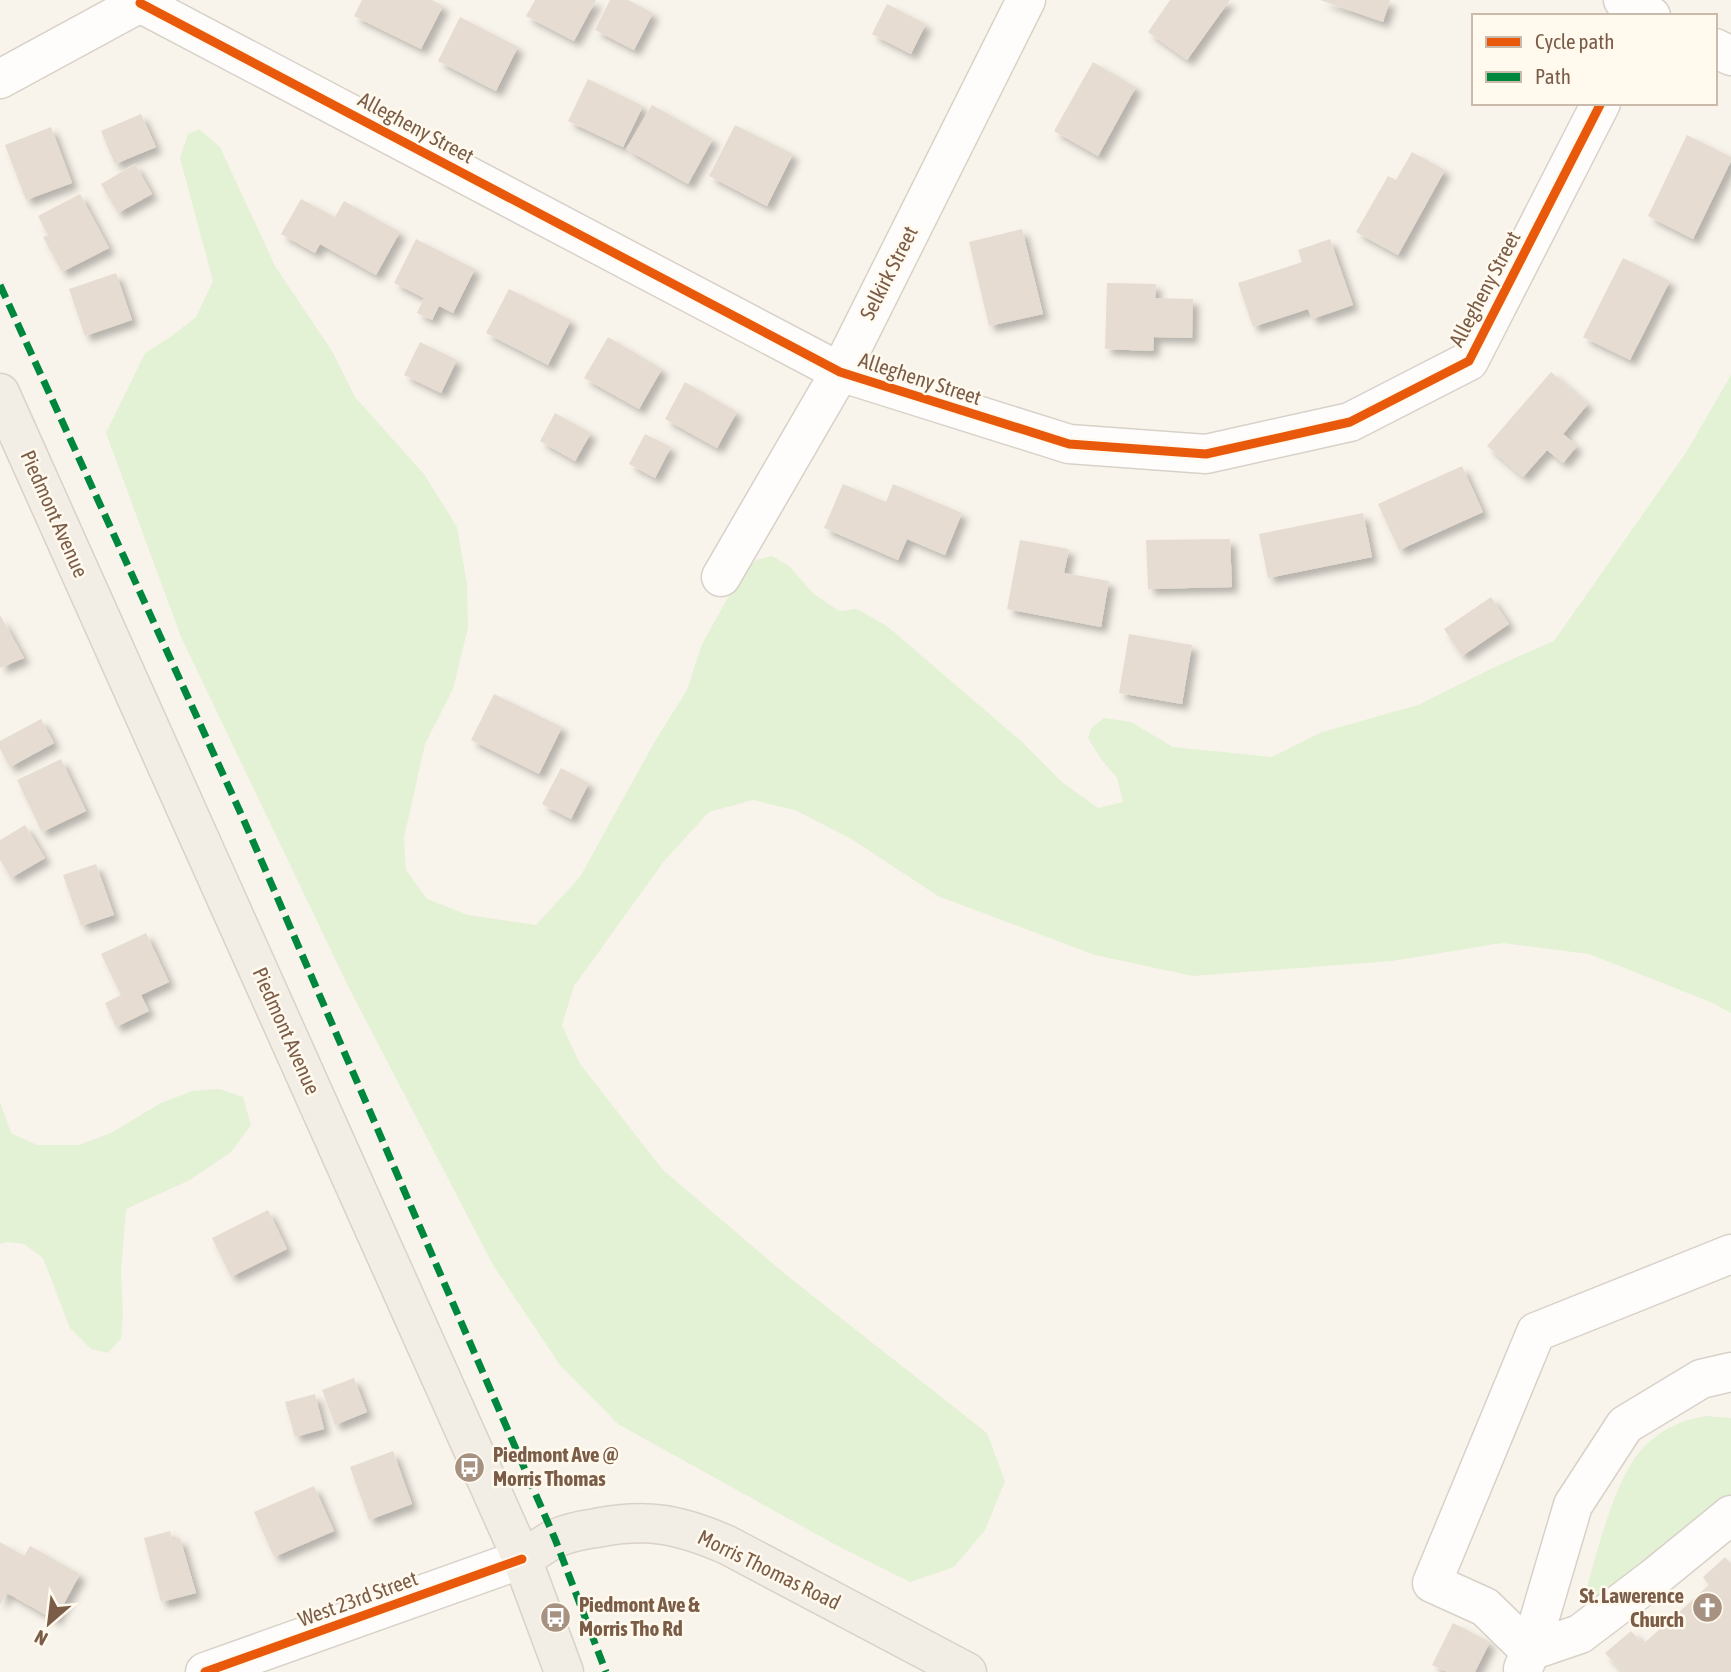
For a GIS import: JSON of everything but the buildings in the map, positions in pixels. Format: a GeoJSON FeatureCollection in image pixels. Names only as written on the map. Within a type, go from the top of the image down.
{"type":"FeatureCollection","features":[{"type":"Feature","properties":{"kind":"main road","name":"Piedmont Avenue"},"geometry":{"type":"LineString","coordinates":[[0,393],[522,1559],[564,1672]]}},
{"type":"Feature","properties":{"kind":"main road","name":"Morris Thomas Road"},"geometry":{"type":"LineString","coordinates":[[522,1559],[572,1532],[614,1524],[646,1522],[672,1525],[727,1545],[967,1672]]}},
{"type":"Feature","properties":{"kind":"street","name":"Selkirk Street"},"geometry":{"type":"LineString","coordinates":[[721,577],[840,372],[1026,0]]}},
{"type":"Feature","properties":{"kind":"street","name":"Allegheny Street"},"geometry":{"type":"LineString","coordinates":[[140,1],[840,372],[1069,444],[1206,454],[1350,422],[1469,360],[1600,105]]}},
{"type":"Feature","properties":{"kind":"street"},"geometry":{"type":"LineString","coordinates":[[0,79],[140,1]]}},
{"type":"Feature","properties":{"kind":"street"},"geometry":{"type":"LineString","coordinates":[[1525,1661],[1485,1607],[1432,1583],[1536,1332],[1731,1254]]}},
{"type":"Feature","properties":{"kind":"street"},"geometry":{"type":"LineString","coordinates":[[1525,1661],[1573,1505],[1625,1425],[1701,1379],[1731,1372]]}},
{"type":"Feature","properties":{"kind":"street"},"geometry":{"type":"LineString","coordinates":[[1525,1661],[1580,1634],[1731,1515]]}},
{"type":"Feature","properties":{"kind":"street","name":"West 23rd Street"},"geometry":{"type":"LineString","coordinates":[[205,1672],[522,1559]]}},
{"type":"Feature","properties":{"kind":"green space"},"geometry":{"type":"Polygon","coordinates":[[[199,129],[220,147],[275,266],[332,351],[355,397],[424,474],[457,527],[467,584],[468,628],[453,689],[425,744],[404,838],[406,870],[427,899],[468,915],[536,925],[580,877],[655,741],[687,690],[702,644],[739,578],[756,560],[772,556],[789,566],[814,594],[839,611],[857,609],[887,626],[1022,742],[1062,782],[1098,808],[1123,802],[1117,778],[1088,738],[1092,727],[1104,718],[1131,722],[1173,747],[1272,757],[1322,732],[1418,705],[1554,641],[1687,451],[1731,375],[1731,1013],[1713,1003],[1589,954],[1502,943],[1392,961],[1193,976],[1095,955],[938,896],[853,840],[795,810],[753,800],[709,812],[665,860],[574,986],[562,1025],[580,1064],[663,1170],[785,1274],[987,1433],[1005,1481],[985,1530],[954,1567],[910,1582],[836,1545],[618,1424],[560,1365],[493,1265],[349,988],[181,637],[106,433],[145,353],[196,317],[213,281],[180,158],[188,134],[199,129]]]}},
{"type":"Feature","properties":{"kind":"green space"},"geometry":{"type":"Polygon","coordinates":[[[219,1089],[243,1097],[251,1125],[231,1152],[190,1180],[126,1209],[121,1271],[121,1338],[108,1353],[91,1349],[70,1328],[43,1258],[24,1244],[0,1244],[0,1102],[11,1133],[37,1145],[79,1145],[111,1133],[161,1103],[192,1091],[219,1089]]]}},
{"type":"Feature","properties":{"kind":"green space"},"geometry":{"type":"Polygon","coordinates":[[[1706,1416],[1731,1418],[1731,1495],[1725,1503],[1590,1609],[1585,1605],[1584,1597],[1594,1561],[1615,1496],[1634,1460],[1644,1447],[1665,1430],[1706,1416]]]}},
{"type":"Feature","properties":{"kind":"marked path"},"geometry":{"type":"LineString","coordinates":[[0,285],[242,816],[555,1539],[606,1672]]}},
{"type":"Feature","properties":{"kind":"cycle path"},"geometry":{"type":"LineString","coordinates":[[140,3],[840,372],[1069,444],[1206,454],[1350,422],[1469,361],[1600,105]]}},
{"type":"Feature","properties":{"kind":"cycle path"},"geometry":{"type":"LineString","coordinates":[[205,1672],[522,1559]]}},
{"type":"Feature","properties":{"kind":"place","name":"Piedmont Ave @ Morris Thomas"},"geometry":{"type":"Point","coordinates":[470,1467]}},
{"type":"Feature","properties":{"kind":"place","name":"St. Lawerence Church"},"geometry":{"type":"Point","coordinates":[1707,1608]}},
{"type":"Feature","properties":{"kind":"place","name":"Piedmont Ave & Morris Tho Rd"},"geometry":{"type":"Point","coordinates":[556,1617]}}]}
